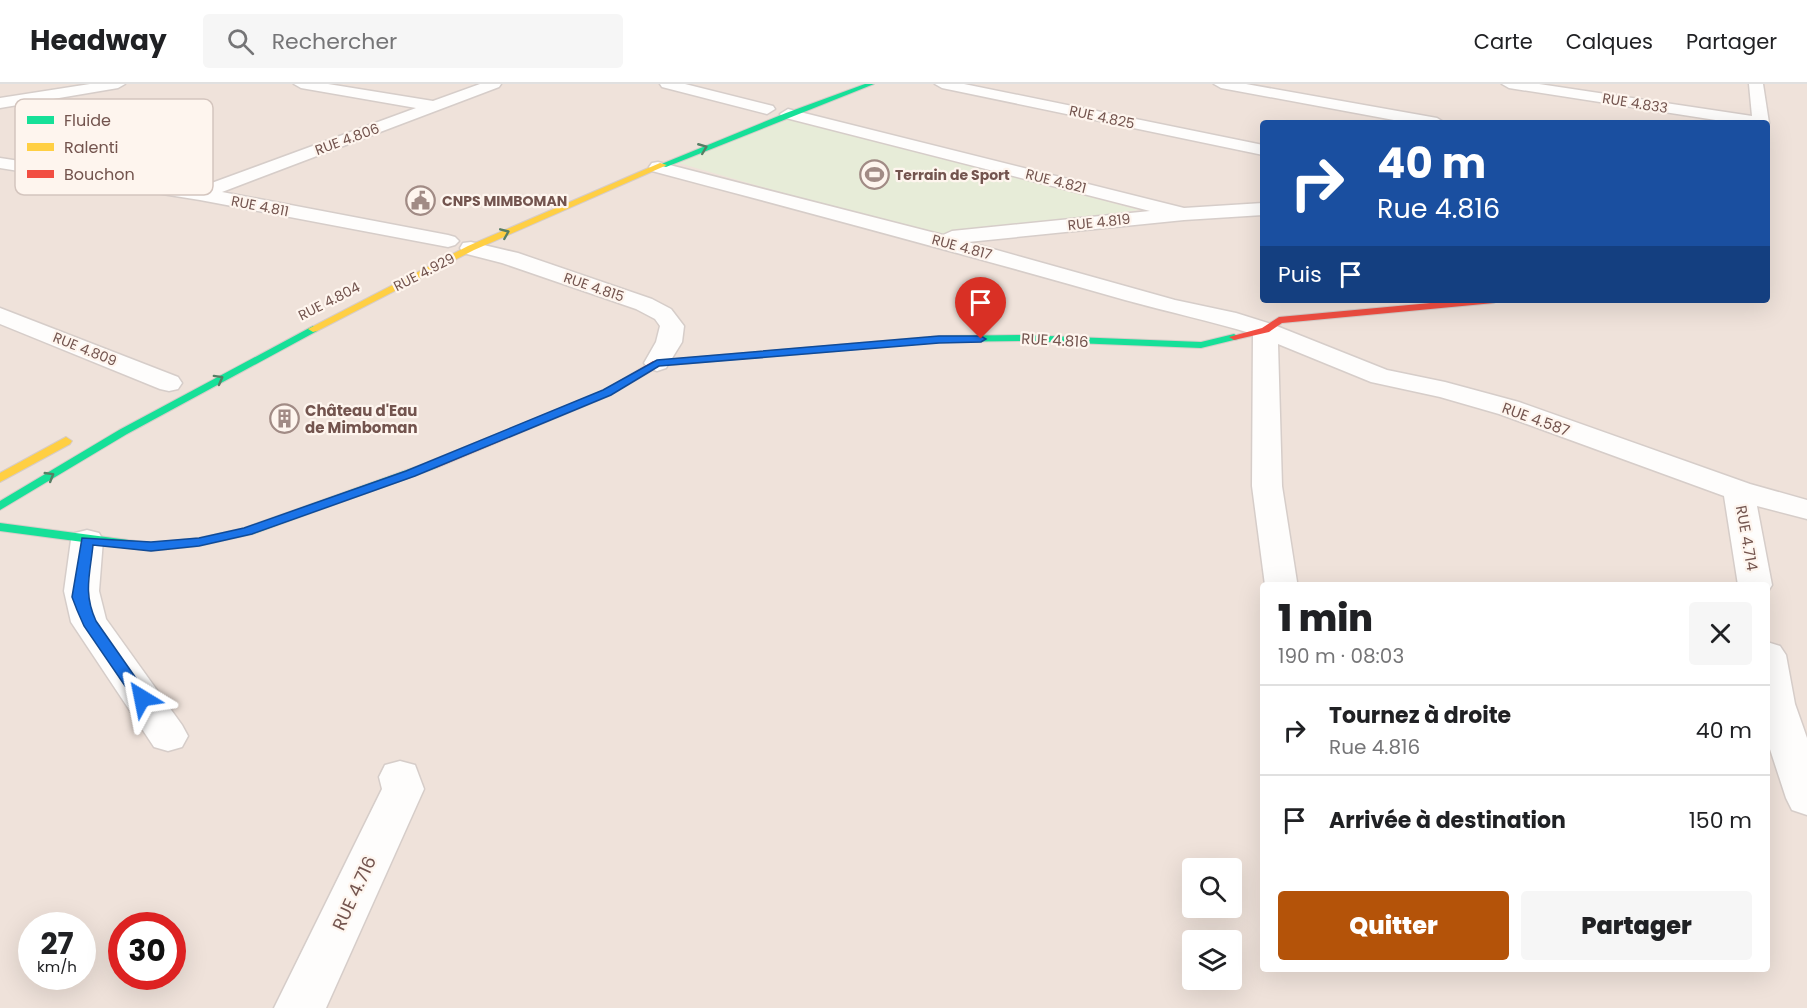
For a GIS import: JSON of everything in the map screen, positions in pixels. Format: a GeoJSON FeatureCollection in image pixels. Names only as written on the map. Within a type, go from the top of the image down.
{"type":"FeatureCollection","features":[{"type":"Feature","properties":{"kind":"main road"},"geometry":{"type":"LineString","coordinates":[[628,165],[767,109],[837,84]]}},
{"type":"Feature","properties":{"kind":"main road","name":"RUE 4.929"},"geometry":{"type":"LineString","coordinates":[[0,506],[123,432],[459,242],[871,84]]}},
{"type":"Feature","properties":{"kind":"main road"},"geometry":{"type":"LineString","coordinates":[[428,251],[459,242]]}},
{"type":"Feature","properties":{"kind":"main road","name":"RUE 4.816"},"geometry":{"type":"LineString","coordinates":[[0,527],[87,540],[151,546],[199,542],[248,531],[411,474],[607,393],[657,363],[939,339],[1023,338],[1201,345],[1265,330],[1279,320],[1462,303]]}},
{"type":"Feature","properties":{"kind":"main road"},"geometry":{"type":"LineString","coordinates":[[0,478],[80,434]]}},
{"type":"Feature","properties":{"kind":"street"},"geometry":{"type":"LineString","coordinates":[[25,99],[118,84]]}},
{"type":"Feature","properties":{"kind":"street"},"geometry":{"type":"LineString","coordinates":[[301,84],[434,107]]}},
{"type":"Feature","properties":{"kind":"street","name":"RUE 4.806"},"geometry":{"type":"LineString","coordinates":[[213,189],[494,84]]}},
{"type":"Feature","properties":{"kind":"street"},"geometry":{"type":"LineString","coordinates":[[667,84],[767,109]]}},
{"type":"Feature","properties":{"kind":"street","name":"RUE 4.825"},"geometry":{"type":"LineString","coordinates":[[942,84],[1260,149]]}},
{"type":"Feature","properties":{"kind":"street"},"geometry":{"type":"LineString","coordinates":[[1221,84],[1420,120]]}},
{"type":"Feature","properties":{"kind":"street","name":"RUE 4.833"},"geometry":{"type":"LineString","coordinates":[[1509,84],[1742,120]]}},
{"type":"Feature","properties":{"kind":"street"},"geometry":{"type":"LineString","coordinates":[[1756,84],[1761,120]]}},
{"type":"Feature","properties":{"kind":"street"},"geometry":{"type":"LineString","coordinates":[[0,103],[15,101]]}},
{"type":"Feature","properties":{"kind":"street","name":"RUE 4.821"},"geometry":{"type":"LineString","coordinates":[[788,114],[1184,214]]}},
{"type":"Feature","properties":{"kind":"street","name":"RUE 4.811"},"geometry":{"type":"LineString","coordinates":[[0,163],[15,165]]}},
{"type":"Feature","properties":{"kind":"street","name":"RUE 4.817"},"geometry":{"type":"LineString","coordinates":[[658,167],[935,239],[1171,306],[1227,318],[1265,330]]}},
{"type":"Feature","properties":{"kind":"street","name":"RUE 4.811"},"geometry":{"type":"LineString","coordinates":[[205,195],[459,242]]}},
{"type":"Feature","properties":{"kind":"street","name":"RUE 4.819"},"geometry":{"type":"LineString","coordinates":[[935,239],[1184,214],[1260,209]]}},
{"type":"Feature","properties":{"kind":"street","name":"RUE 4.815"},"geometry":{"type":"LineString","coordinates":[[459,242],[644,304],[663,314],[672,326],[669,342],[657,363]]}},
{"type":"Feature","properties":{"kind":"street","name":"RUE 4.809"},"geometry":{"type":"LineString","coordinates":[[0,315],[166,385]]}},
{"type":"Feature","properties":{"kind":"street"},"geometry":{"type":"LineString","coordinates":[[1265,330],[1267,486],[1280,582]]}},
{"type":"Feature","properties":{"kind":"street","name":"RUE 4.587"},"geometry":{"type":"LineString","coordinates":[[1265,330],[1380,376],[1444,390],[1509,408],[1739,491],[1807,510]]}},
{"type":"Feature","properties":{"kind":"street","name":"RUE 4.714"},"geometry":{"type":"LineString","coordinates":[[1739,491],[1754,582]]}},
{"type":"Feature","properties":{"kind":"street"},"geometry":{"type":"LineString","coordinates":[[87,540],[80,597],[84,610],[89,622],[168,736]]}},
{"type":"Feature","properties":{"kind":"street"},"geometry":{"type":"LineString","coordinates":[[1770,673],[1775,704],[1807,798]]}},
{"type":"Feature","properties":{"kind":"street","name":"RUE 4.716"},"geometry":{"type":"LineString","coordinates":[[300,1008],[403,789],[400,777]]}},
{"type":"Feature","properties":{"kind":"shaded area"},"geometry":{"type":"Polygon","coordinates":[[[0,84],[1807,84],[1807,1008],[0,1008],[0,84]]]}},
{"type":"Feature","properties":{"kind":"green space"},"geometry":{"type":"Polygon","coordinates":[[[793,118],[1139,210],[934,236],[675,162],[793,118]]]}},
{"type":"Feature","properties":{"kind":"traffic: fast"},"geometry":{"type":"LineString","coordinates":[[663,165],[788,114],[871,84]]}},
{"type":"Feature","properties":{"kind":"traffic: fast"},"geometry":{"type":"LineString","coordinates":[[0,506],[123,432],[313,329]]}},
{"type":"Feature","properties":{"kind":"traffic: fast"},"geometry":{"type":"LineString","coordinates":[[755,355],[939,339],[1023,338],[1201,345],[1234,337]]}},
{"type":"Feature","properties":{"kind":"traffic: fast"},"geometry":{"type":"LineString","coordinates":[[0,527],[151,547],[199,542],[248,531],[432,465]]}},
{"type":"Feature","properties":{"kind":"traffic: slow"},"geometry":{"type":"LineString","coordinates":[[313,329],[471,248],[663,165]]}},
{"type":"Feature","properties":{"kind":"traffic: slow"},"geometry":{"type":"LineString","coordinates":[[0,478],[66,441]]}},
{"type":"Feature","properties":{"kind":"traffic: jam"},"geometry":{"type":"LineString","coordinates":[[1234,337],[1265,330],[1279,320],[1462,303]]}},
{"type":"Feature","properties":{"kind":"traffic: jam"},"geometry":{"type":"LineString","coordinates":[[432,465],[607,393],[657,363],[755,355]]}},
{"type":"Feature","properties":{"kind":"place","name":"Terrain de Sport"},"geometry":{"type":"Point","coordinates":[874,175]}},
{"type":"Feature","properties":{"kind":"place","name":"CNPS MIMBOMAN"},"geometry":{"type":"Point","coordinates":[421,201]}},
{"type":"Feature","properties":{"kind":"place","name":"Château d'Eau de Mimboman"},"geometry":{"type":"Point","coordinates":[284,419]}},
{"type":"Feature","properties":{"kind":"route"},"geometry":{"type":"LineString","coordinates":[[142,698],[89,622],[84,610],[80,597],[87,540],[151,546],[199,542],[248,531],[411,474],[607,393],[657,363],[939,339],[981,339]]}}]}
